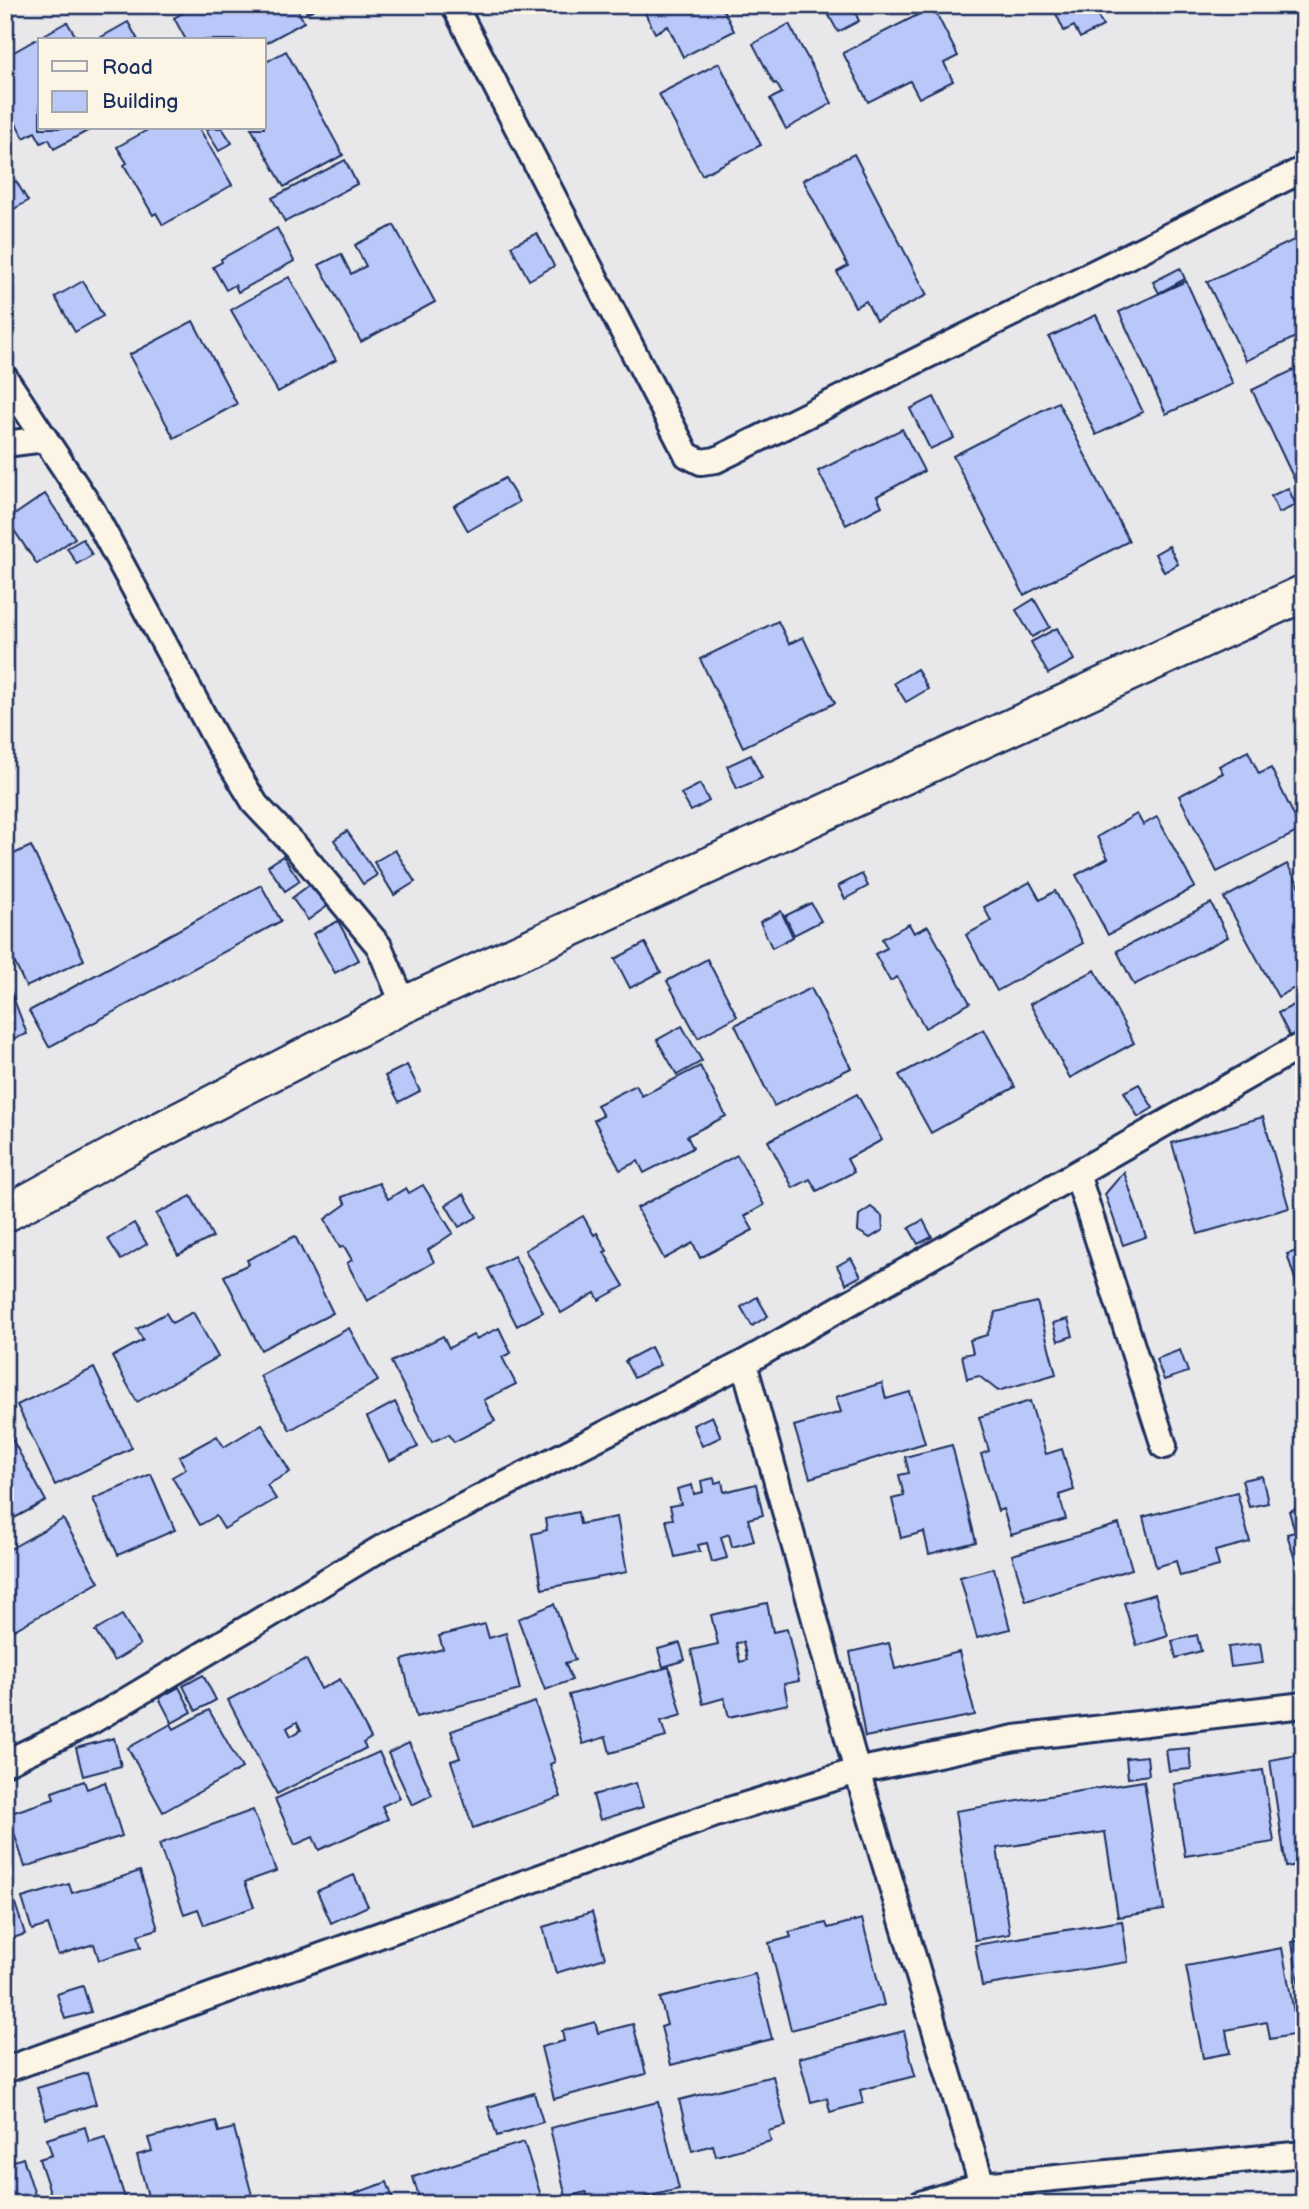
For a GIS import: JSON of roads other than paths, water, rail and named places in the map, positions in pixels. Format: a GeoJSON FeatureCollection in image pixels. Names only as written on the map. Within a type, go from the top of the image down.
{"type":"FeatureCollection","features":[{"type":"Feature","properties":{"kind":"street"},"geometry":{"type":"LineString","coordinates":[[454,5],[687,455],[701,462],[716,460],[1304,169]]}},
{"type":"Feature","properties":{"kind":"street"},"geometry":{"type":"LineString","coordinates":[[5,377],[92,510],[218,743],[256,805],[296,847],[379,946],[404,1005]]}},
{"type":"Feature","properties":{"kind":"street"},"geometry":{"type":"LineString","coordinates":[[5,444],[45,439]]}},
{"type":"Feature","properties":{"kind":"street"},"geometry":{"type":"LineString","coordinates":[[5,1214],[143,1139],[404,1005],[1304,593]]}},
{"type":"Feature","properties":{"kind":"street"},"geometry":{"type":"LineString","coordinates":[[5,1763],[92,1721],[383,1547],[744,1363],[1304,1044]]}},
{"type":"Feature","properties":{"kind":"street"},"geometry":{"type":"LineString","coordinates":[[1077,1174],[1164,1446]]}},
{"type":"Feature","properties":{"kind":"street"},"geometry":{"type":"LineString","coordinates":[[744,1363],[857,1771],[982,2185]]}},
{"type":"Feature","properties":{"kind":"street"},"geometry":{"type":"LineString","coordinates":[[5,2070],[716,1814],[857,1771],[1015,1738],[1304,1705]]}},
{"type":"Feature","properties":{"kind":"street"},"geometry":{"type":"LineString","coordinates":[[920,2204],[982,2185],[1304,2154]]}}]}
